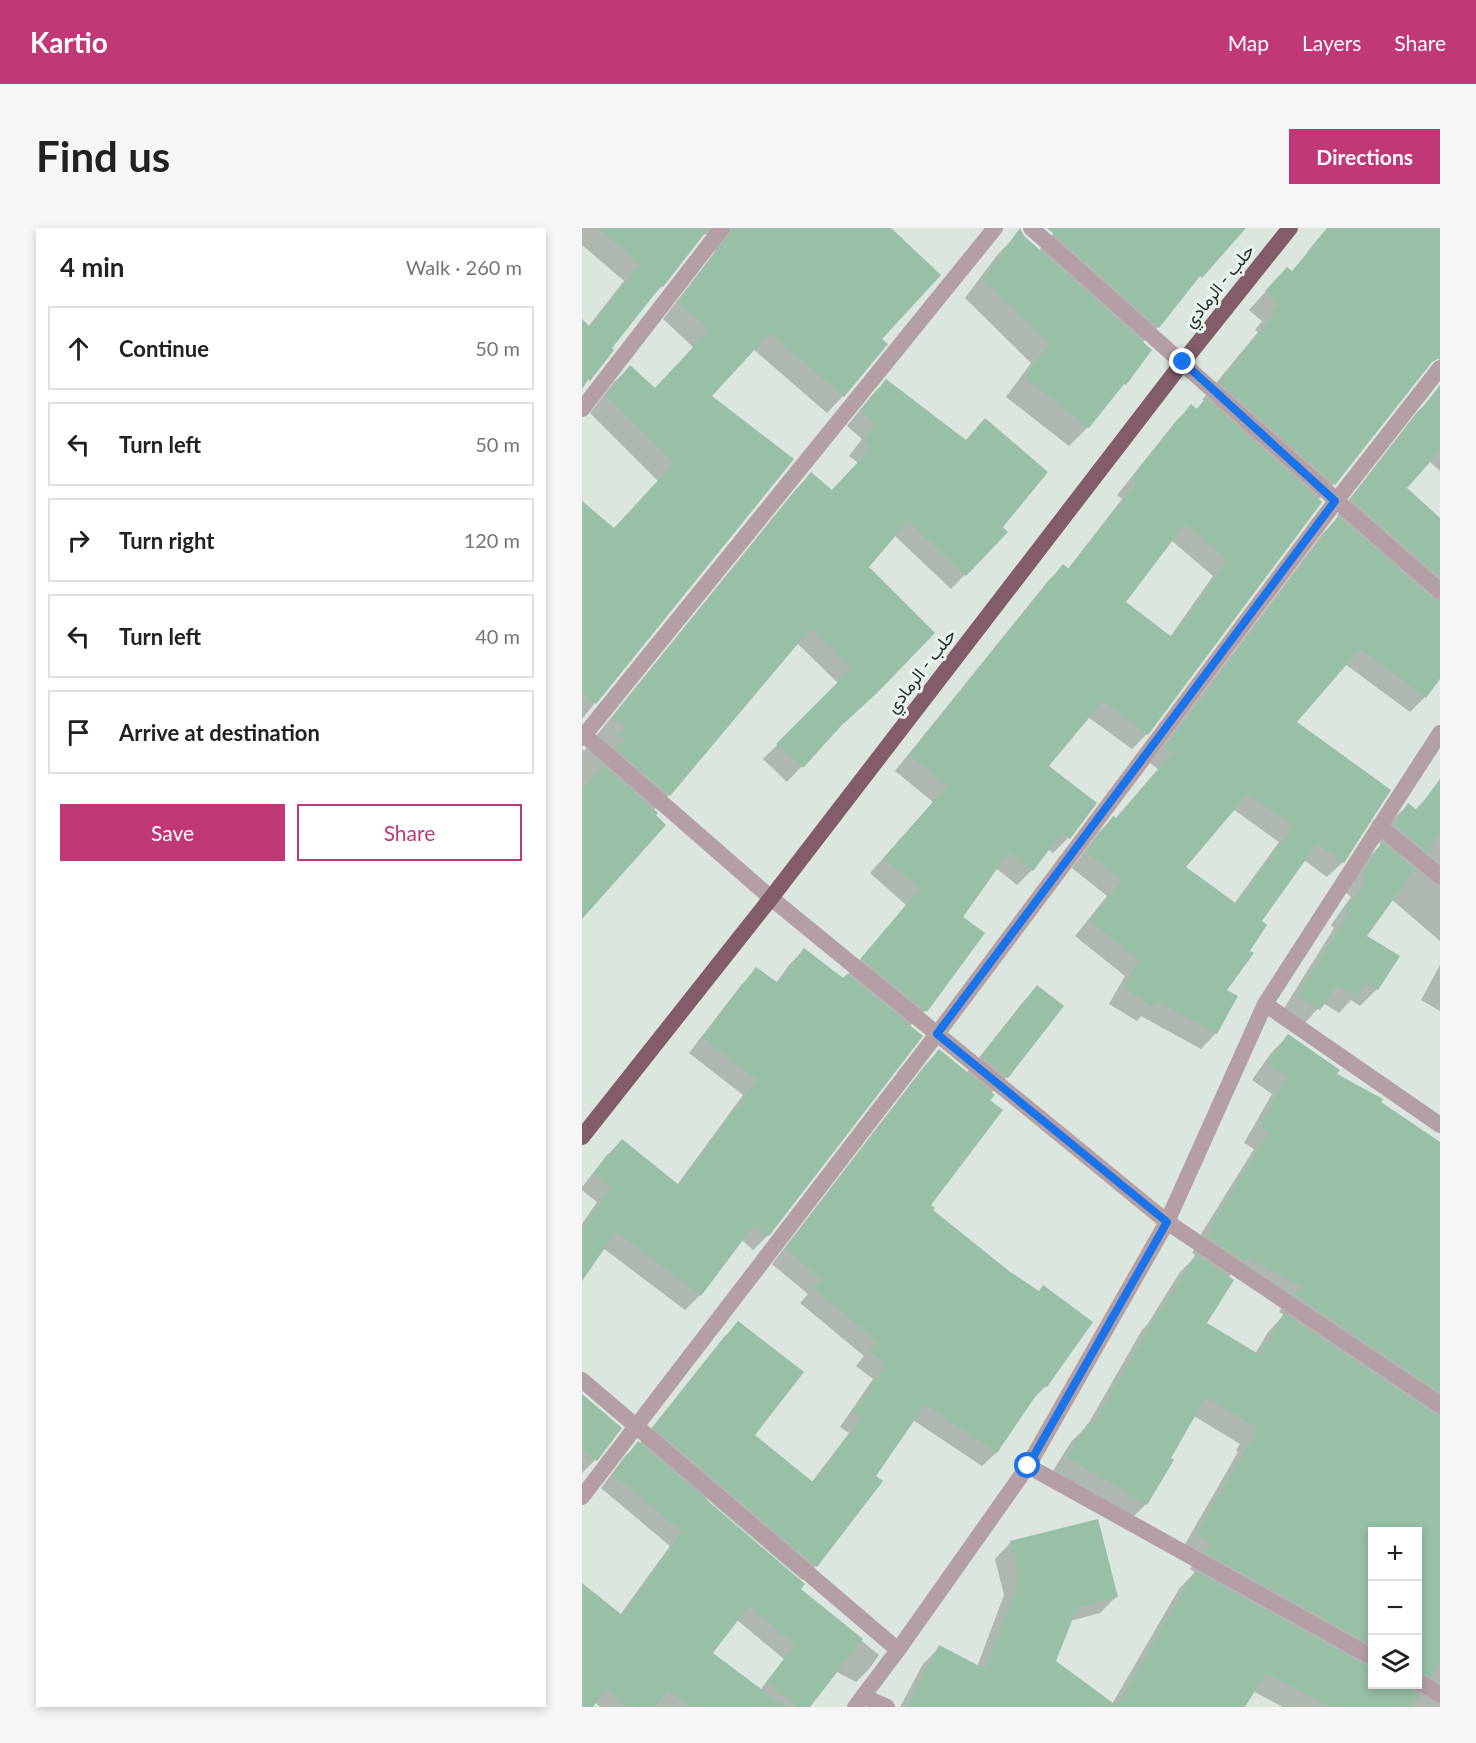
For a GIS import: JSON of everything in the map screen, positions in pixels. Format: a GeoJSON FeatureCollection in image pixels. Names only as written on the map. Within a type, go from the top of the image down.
{"type":"FeatureCollection","features":[{"type":"Feature","properties":{"kind":"highway","name":"حلب - الرمادي"},"geometry":{"type":"LineString","coordinates":[[582,1137],[771,898],[1183,362],[1290,228]]}},
{"type":"Feature","properties":{"kind":"street"},"geometry":{"type":"LineString","coordinates":[[582,409],[722,228]]}},
{"type":"Feature","properties":{"kind":"street"},"geometry":{"type":"LineString","coordinates":[[995,228],[583,735],[771,898],[1167,1222],[1440,1405]]}},
{"type":"Feature","properties":{"kind":"street"},"geometry":{"type":"LineString","coordinates":[[1031,228],[1183,362],[1335,501],[1440,591]]}},
{"type":"Feature","properties":{"kind":"street"},"geometry":{"type":"LineString","coordinates":[[582,1497],[937,1034],[1335,501],[1440,368]]}},
{"type":"Feature","properties":{"kind":"street"},"geometry":{"type":"LineString","coordinates":[[887,1707],[859,1701],[898,1650],[1028,1466],[1167,1222],[1265,1004],[1440,733]]}},
{"type":"Feature","properties":{"kind":"street"},"geometry":{"type":"LineString","coordinates":[[1379,826],[1440,876]]}},
{"type":"Feature","properties":{"kind":"street"},"geometry":{"type":"LineString","coordinates":[[1265,1004],[1440,1125]]}},
{"type":"Feature","properties":{"kind":"street"},"geometry":{"type":"LineString","coordinates":[[582,1380],[898,1650]]}},
{"type":"Feature","properties":{"kind":"street"},"geometry":{"type":"LineString","coordinates":[[1028,1466],[1368,1655]]}},
{"type":"Feature","properties":{"kind":"street"},"geometry":{"type":"LineString","coordinates":[[1422,1684],[1440,1694]]}},
{"type":"Feature","properties":{"kind":"building"},"geometry":{"type":"Polygon","coordinates":[[[598,228],[709,228],[612,348],[614,350],[590,381],[588,379],[582,386],[582,319],[590,327],[640,264],[598,228]]]}},
{"type":"Feature","properties":{"kind":"building"},"geometry":{"type":"Polygon","coordinates":[[[732,228],[891,228],[941,275],[882,339],[888,344],[844,397],[770,333],[712,396],[794,459],[596,704],[582,693],[582,501],[614,528],[674,463],[606,396],[630,365],[655,388],[709,330],[678,302],[730,234],[732,228]]]}},
{"type":"Feature","properties":{"kind":"building"},"geometry":{"type":"Polygon","coordinates":[[[1020,228],[1024,236],[1152,350],[1089,428],[1024,377],[1049,344],[983,279],[1020,228]]]}},
{"type":"Feature","properties":{"kind":"building"},"geometry":{"type":"Polygon","coordinates":[[[1047,228],[1246,228],[1202,278],[1200,276],[1159,328],[1047,228]]]}},
{"type":"Feature","properties":{"kind":"building"},"geometry":{"type":"Polygon","coordinates":[[[1328,228],[1440,228],[1440,358],[1432,362],[1335,485],[1219,382],[1274,314],[1271,312],[1279,303],[1265,291],[1287,267],[1292,271],[1328,228]]]}},
{"type":"Feature","properties":{"kind":"building"},"geometry":{"type":"Polygon","coordinates":[[[886,379],[966,440],[985,418],[1048,472],[1003,527],[1008,532],[966,576],[908,521],[869,567],[935,633],[877,693],[841,726],[803,768],[776,744],[852,668],[811,628],[670,796],[616,749],[624,739],[618,735],[625,727],[613,717],[811,472],[832,490],[871,448],[862,441],[875,424],[860,411],[886,379]]]}},
{"type":"Feature","properties":{"kind":"building"},"geometry":{"type":"Polygon","coordinates":[[[1440,385],[1440,451],[1407,488],[1440,518],[1440,577],[1351,499],[1440,385]]]}},
{"type":"Feature","properties":{"kind":"building"},"geometry":{"type":"Polygon","coordinates":[[[1206,398],[1322,502],[1148,735],[1103,701],[1049,766],[1097,803],[1070,839],[1062,833],[1033,871],[1009,852],[963,917],[985,933],[927,1012],[861,958],[920,889],[884,858],[947,786],[909,755],[1063,564],[1069,569],[1136,484],[1131,479],[1191,404],[1197,409],[1206,398]],[[1185,524],[1126,602],[1172,637],[1227,560],[1185,524]]]}},
{"type":"Feature","properties":{"kind":"building"},"geometry":{"type":"Polygon","coordinates":[[[1338,516],[1433,599],[1440,601],[1440,679],[1426,698],[1360,649],[1297,722],[1391,790],[1344,863],[1317,844],[1262,921],[1267,925],[1250,951],[1254,953],[1227,990],[1238,996],[1217,1034],[1156,1001],[1153,1007],[1123,988],[1139,960],[1089,921],[1122,880],[1086,852],[1113,816],[1117,818],[1172,753],[1165,747],[1338,516]],[[1248,794],[1186,867],[1237,904],[1293,826],[1248,794]]]}},
{"type":"Feature","properties":{"kind":"building"},"geometry":{"type":"Polygon","coordinates":[[[603,765],[658,813],[656,815],[666,825],[582,919],[582,790],[603,765]]]}},
{"type":"Feature","properties":{"kind":"building"},"geometry":{"type":"Polygon","coordinates":[[[1440,779],[1440,834],[1427,852],[1394,824],[1408,803],[1417,810],[1440,779]]]}},
{"type":"Feature","properties":{"kind":"building"},"geometry":{"type":"Polygon","coordinates":[[[1382,842],[1415,869],[1367,936],[1400,956],[1378,990],[1366,982],[1357,997],[1337,985],[1320,1010],[1297,996],[1350,911],[1346,908],[1367,879],[1361,875],[1382,842]]]}},
{"type":"Feature","properties":{"kind":"building"},"geometry":{"type":"Polygon","coordinates":[[[804,948],[843,978],[847,974],[923,1036],[769,1236],[755,1224],[701,1296],[616,1232],[582,1281],[582,1228],[611,1187],[594,1173],[622,1139],[679,1185],[757,1080],[702,1037],[756,967],[778,983],[804,948]]]}},
{"type":"Feature","properties":{"kind":"building"},"geometry":{"type":"Polygon","coordinates":[[[1037,985],[1064,1006],[1008,1078],[981,1056],[1037,985]]]}},
{"type":"Feature","properties":{"kind":"building"},"geometry":{"type":"Polygon","coordinates":[[[1288,1034],[1340,1070],[1337,1074],[1383,1099],[1381,1102],[1440,1142],[1440,1392],[1295,1295],[1300,1285],[1248,1258],[1245,1262],[1207,1236],[1213,1227],[1211,1225],[1269,1132],[1259,1126],[1287,1077],[1267,1063],[1288,1034]]]}},
{"type":"Feature","properties":{"kind":"building"},"geometry":{"type":"Polygon","coordinates":[[[939,1049],[995,1095],[990,1100],[1003,1110],[931,1205],[935,1208],[933,1210],[1009,1271],[1039,1291],[1043,1285],[1093,1322],[1047,1387],[1043,1385],[997,1453],[925,1405],[876,1476],[883,1481],[817,1567],[653,1427],[738,1321],[804,1372],[755,1435],[813,1482],[862,1418],[853,1412],[886,1364],[869,1351],[877,1342],[813,1288],[821,1279],[785,1249],[939,1049]]]}},
{"type":"Feature","properties":{"kind":"building"},"geometry":{"type":"Polygon","coordinates":[[[1196,1254],[1234,1280],[1207,1323],[1260,1355],[1284,1313],[1434,1414],[1440,1415],[1440,1662],[1431,1677],[1422,1674],[1422,1527],[1368,1527],[1368,1643],[1206,1553],[1211,1543],[1196,1534],[1254,1435],[1251,1433],[1256,1427],[1206,1397],[1171,1458],[1174,1460],[1147,1505],[1066,1457],[1088,1423],[1092,1426],[1196,1254]]]}},
{"type":"Feature","properties":{"kind":"building"},"geometry":{"type":"Polygon","coordinates":[[[582,1394],[622,1428],[597,1461],[582,1449],[582,1394]]]}},
{"type":"Feature","properties":{"kind":"building"},"geometry":{"type":"Polygon","coordinates":[[[638,1441],[805,1584],[801,1589],[863,1639],[810,1707],[797,1707],[766,1682],[795,1645],[749,1606],[713,1653],[785,1707],[690,1707],[668,1690],[654,1707],[628,1707],[606,1689],[593,1707],[582,1707],[582,1583],[622,1615],[682,1532],[613,1474],[638,1441]]]}},
{"type":"Feature","properties":{"kind":"building"},"geometry":{"type":"Polygon","coordinates":[[[1098,1519],[1118,1597],[1077,1608],[1056,1661],[1117,1706],[1195,1571],[1368,1666],[1368,1689],[1412,1689],[1419,1695],[1411,1707],[1330,1707],[1266,1673],[1245,1707],[907,1707],[939,1645],[985,1669],[1020,1578],[1010,1541],[1098,1519]]]}},
{"type":"Feature","properties":{"kind":"route"},"geometry":{"type":"LineString","coordinates":[[1028,1466],[1167,1222],[937,1034],[1335,501],[1183,362]]}}]}
